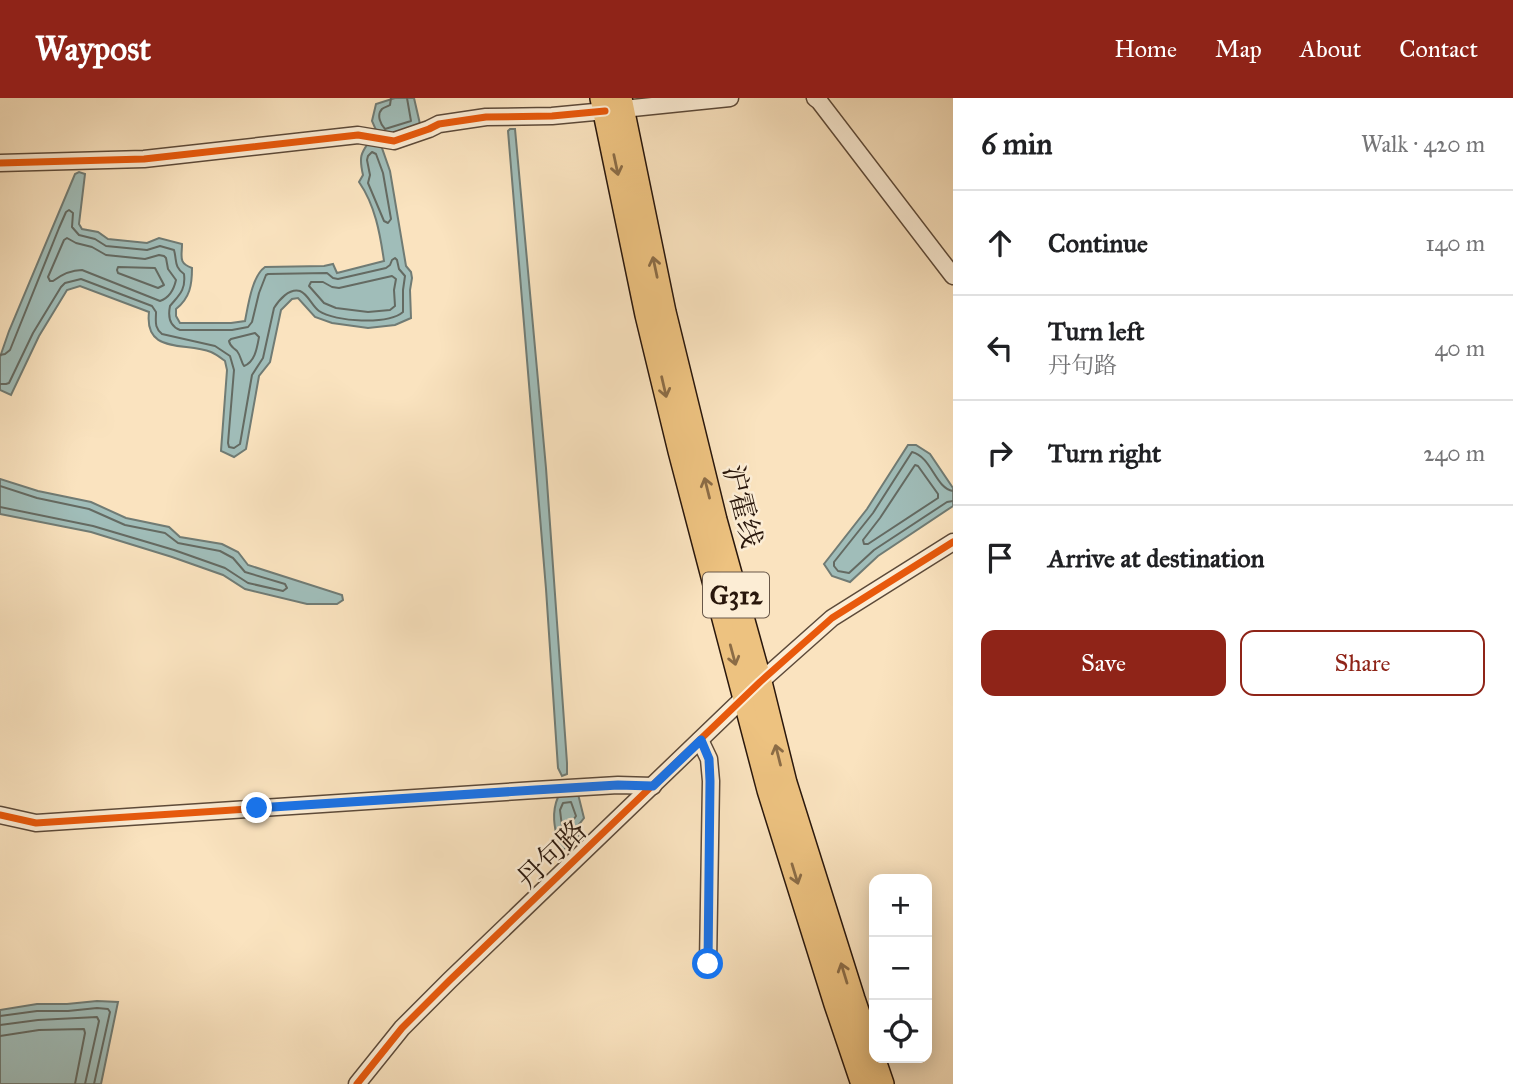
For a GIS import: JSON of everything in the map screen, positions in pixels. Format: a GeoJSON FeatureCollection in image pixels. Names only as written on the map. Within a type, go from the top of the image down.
{"type":"FeatureCollection","features":[{"type":"Feature","properties":{"kind":"highway","name":"沪霍线"},"geometry":{"type":"LineString","coordinates":[[613,104],[648,315],[680,452],[752,690],[789,795],[882,1084]]}},
{"type":"Feature","properties":{"kind":"highway","name":"沪霍线"},"geometry":{"type":"LineString","coordinates":[[752,690],[769,790],[863,1084]]}},
{"type":"Feature","properties":{"kind":"street"},"geometry":{"type":"LineString","coordinates":[[0,163],[144,159],[358,135],[394,141],[439,124],[486,117],[552,116],[613,104],[730,98]]}},
{"type":"Feature","properties":{"kind":"street"},"geometry":{"type":"LineString","coordinates":[[815,98],[953,276]]}},
{"type":"Feature","properties":{"kind":"street","name":"丹句路"},"geometry":{"type":"LineString","coordinates":[[357,1084],[411,1018],[752,690],[832,618],[953,542]]}},
{"type":"Feature","properties":{"kind":"street"},"geometry":{"type":"LineString","coordinates":[[701,740],[709,759],[710,781],[708,964]]}},
{"type":"Feature","properties":{"kind":"street"},"geometry":{"type":"LineString","coordinates":[[0,815],[36,823],[618,785],[653,786]]}},
{"type":"Feature","properties":{"kind":"water"},"geometry":{"type":"Polygon","coordinates":[[[395,98],[414,98],[420,124],[389,136],[382,148],[390,171],[406,266],[411,272],[411,318],[395,325],[368,328],[332,323],[315,317],[298,298],[292,299],[281,310],[270,362],[259,376],[246,449],[234,457],[221,451],[227,370],[225,361],[211,352],[159,340],[153,335],[149,325],[149,312],[80,286],[67,290],[39,336],[11,395],[0,390],[0,357],[9,331],[75,174],[85,174],[79,224],[82,229],[98,232],[108,239],[147,243],[159,238],[182,244],[182,259],[192,268],[192,274],[187,296],[176,309],[180,323],[245,321],[254,284],[265,267],[333,264],[337,273],[384,261],[373,210],[359,182],[363,175],[363,151],[376,130],[372,121],[376,104],[395,98]]]}},
{"type":"Feature","properties":{"kind":"water"},"geometry":{"type":"Polygon","coordinates":[[[515,129],[546,468],[567,763],[567,774],[562,776],[558,768],[508,131],[515,129]]]}},
{"type":"Feature","properties":{"kind":"water"},"geometry":{"type":"Polygon","coordinates":[[[908,445],[916,445],[930,454],[953,488],[953,506],[878,556],[850,582],[832,576],[824,564],[867,509],[908,445]]]}},
{"type":"Feature","properties":{"kind":"water"},"geometry":{"type":"Polygon","coordinates":[[[0,479],[38,491],[91,502],[126,518],[169,527],[180,537],[222,544],[238,552],[248,565],[342,595],[343,600],[337,604],[307,604],[245,589],[223,575],[91,532],[0,514],[0,479]]]}},
{"type":"Feature","properties":{"kind":"water"},"geometry":{"type":"Polygon","coordinates":[[[578,794],[584,818],[577,827],[579,838],[560,852],[554,811],[558,797],[578,794]]]}},
{"type":"Feature","properties":{"kind":"water"},"geometry":{"type":"Polygon","coordinates":[[[118,1002],[101,1084],[0,1084],[0,1010],[37,1004],[118,1002]]]}},
{"type":"Feature","properties":{"kind":"cycle path"},"geometry":{"type":"LineString","coordinates":[[0,163],[144,159],[358,135],[394,141],[439,124],[486,117],[552,116],[605,111]]}},
{"type":"Feature","properties":{"kind":"cycle path"},"geometry":{"type":"LineString","coordinates":[[357,1084],[402,1028],[450,980],[760,682],[832,618],[953,542]]}},
{"type":"Feature","properties":{"kind":"cycle path"},"geometry":{"type":"LineString","coordinates":[[0,815],[36,823],[618,785],[653,786]]}},
{"type":"Feature","properties":{"kind":"route"},"geometry":{"type":"LineString","coordinates":[[257,808],[618,785],[653,786],[701,740],[709,759],[710,781],[708,964]]}}]}
